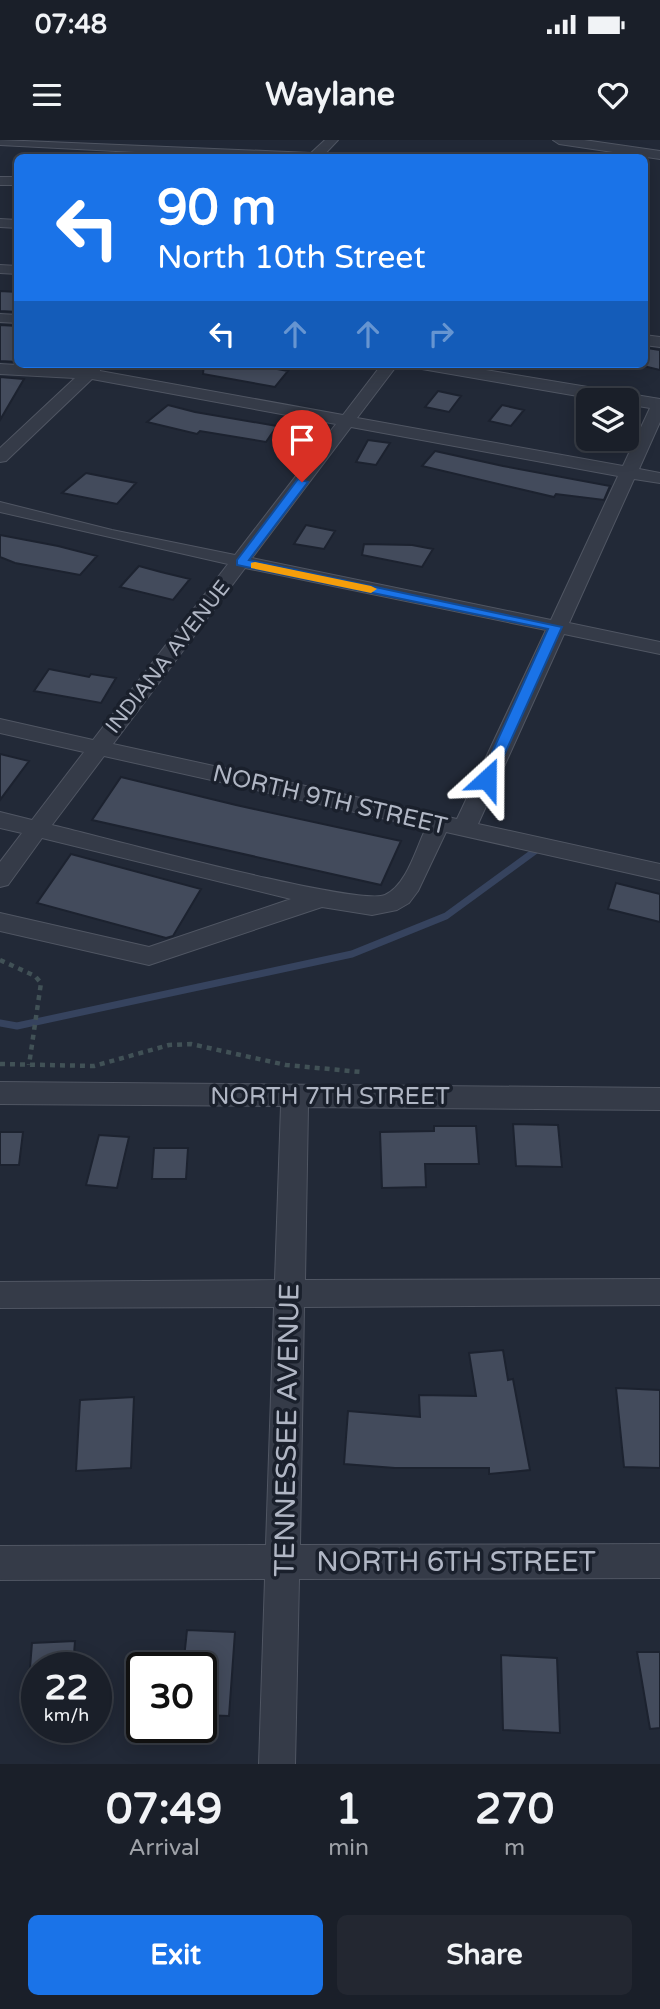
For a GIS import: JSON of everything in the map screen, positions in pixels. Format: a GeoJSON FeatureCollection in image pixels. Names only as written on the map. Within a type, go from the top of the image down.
{"type":"FeatureCollection","features":[{"type":"Feature","properties":{"kind":"street"},"geometry":{"type":"LineString","coordinates":[[317,154],[332,140]]}},
{"type":"Feature","properties":{"kind":"street"},"geometry":{"type":"LineString","coordinates":[[0,141],[264,154]]}},
{"type":"Feature","properties":{"kind":"street"},"geometry":{"type":"LineString","coordinates":[[558,142],[645,154]]}},
{"type":"Feature","properties":{"kind":"street","name":"INDIANA AVENUE"},"geometry":{"type":"LineString","coordinates":[[0,879],[387,368]]}},
{"type":"Feature","properties":{"kind":"street"},"geometry":{"type":"LineString","coordinates":[[445,368],[660,405],[464,830]]}},
{"type":"Feature","properties":{"kind":"street"},"geometry":{"type":"LineString","coordinates":[[0,369],[94,369],[348,422],[660,478]]}},
{"type":"Feature","properties":{"kind":"street"},"geometry":{"type":"LineString","coordinates":[[0,457],[94,369]]}},
{"type":"Feature","properties":{"kind":"street"},"geometry":{"type":"LineString","coordinates":[[0,507],[112,535],[660,648]]}},
{"type":"Feature","properties":{"kind":"street","name":"NORTH 9TH STREET"},"geometry":{"type":"LineString","coordinates":[[0,726],[660,872]]}},
{"type":"Feature","properties":{"kind":"street"},"geometry":{"type":"LineString","coordinates":[[0,820],[361,909],[384,907],[405,895],[439,824]]}},
{"type":"Feature","properties":{"kind":"street"},"geometry":{"type":"LineString","coordinates":[[0,922],[149,956],[321,898]]}},
{"type":"Feature","properties":{"kind":"street","name":"NORTH 7TH STREET"},"geometry":{"type":"LineString","coordinates":[[0,1093],[660,1099]]}},
{"type":"Feature","properties":{"kind":"street","name":"TENNESSEE AVENUE"},"geometry":{"type":"LineString","coordinates":[[277,1764],[295,1095]]}},
{"type":"Feature","properties":{"kind":"street"},"geometry":{"type":"LineString","coordinates":[[0,1296],[660,1292]]}},
{"type":"Feature","properties":{"kind":"street","name":"NORTH 6TH STREET"},"geometry":{"type":"LineString","coordinates":[[0,1563],[660,1561]]}},
{"type":"Feature","properties":{"kind":"path"},"geometry":{"type":"LineString","coordinates":[[0,960],[40,979],[29,1065]]}},
{"type":"Feature","properties":{"kind":"path"},"geometry":{"type":"LineString","coordinates":[[0,1064],[94,1066],[169,1045],[191,1044],[286,1065],[374,1073]]}},
{"type":"Feature","properties":{"kind":"building"},"geometry":{"type":"Polygon","coordinates":[[[0,291],[14,292],[14,312],[0,311],[0,291]]]}},
{"type":"Feature","properties":{"kind":"building"},"geometry":{"type":"Polygon","coordinates":[[[0,325],[14,326],[14,362],[0,361],[0,325]]]}},
{"type":"Feature","properties":{"kind":"building"},"geometry":{"type":"Polygon","coordinates":[[[648,348],[660,350],[660,370],[648,367],[648,348]]]}},
{"type":"Feature","properties":{"kind":"building"},"geometry":{"type":"Polygon","coordinates":[[[204,368],[272,368],[288,371],[275,387],[203,374],[204,368]]]}},
{"type":"Feature","properties":{"kind":"building"},"geometry":{"type":"Polygon","coordinates":[[[0,377],[24,379],[0,420],[0,377]]]}},
{"type":"Feature","properties":{"kind":"building"},"geometry":{"type":"Polygon","coordinates":[[[438,391],[461,396],[449,412],[425,407],[438,391]]]}},
{"type":"Feature","properties":{"kind":"building"},"geometry":{"type":"Polygon","coordinates":[[[168,405],[277,426],[266,442],[200,431],[197,434],[147,422],[168,405]]]}},
{"type":"Feature","properties":{"kind":"building"},"geometry":{"type":"Polygon","coordinates":[[[502,405],[524,410],[511,426],[489,421],[502,405]]]}},
{"type":"Feature","properties":{"kind":"building"},"geometry":{"type":"Polygon","coordinates":[[[368,440],[390,443],[376,465],[356,462],[368,440]]]}},
{"type":"Feature","properties":{"kind":"building"},"geometry":{"type":"Polygon","coordinates":[[[435,451],[610,486],[604,500],[556,494],[554,497],[422,466],[435,451]]]}},
{"type":"Feature","properties":{"kind":"building"},"geometry":{"type":"Polygon","coordinates":[[[86,473],[136,483],[117,504],[62,493],[86,473]]]}},
{"type":"Feature","properties":{"kind":"building"},"geometry":{"type":"Polygon","coordinates":[[[306,525],[335,531],[324,549],[294,544],[306,525]]]}},
{"type":"Feature","properties":{"kind":"building"},"geometry":{"type":"Polygon","coordinates":[[[0,535],[97,556],[80,575],[15,563],[0,557],[0,535]]]}},
{"type":"Feature","properties":{"kind":"building"},"geometry":{"type":"Polygon","coordinates":[[[364,544],[412,545],[433,549],[422,567],[362,555],[364,544]]]}},
{"type":"Feature","properties":{"kind":"building"},"geometry":{"type":"Polygon","coordinates":[[[139,566],[190,579],[173,600],[120,587],[139,566]]]}},
{"type":"Feature","properties":{"kind":"building"},"geometry":{"type":"Polygon","coordinates":[[[49,669],[89,677],[91,674],[116,678],[101,703],[34,691],[49,669]]]}},
{"type":"Feature","properties":{"kind":"building"},"geometry":{"type":"Polygon","coordinates":[[[0,754],[29,761],[0,800],[0,754]]]}},
{"type":"Feature","properties":{"kind":"building"},"geometry":{"type":"Polygon","coordinates":[[[121,777],[401,841],[381,885],[92,820],[121,777]]]}},
{"type":"Feature","properties":{"kind":"building"},"geometry":{"type":"Polygon","coordinates":[[[71,854],[201,889],[173,936],[166,938],[37,903],[71,854]]]}},
{"type":"Feature","properties":{"kind":"building"},"geometry":{"type":"Polygon","coordinates":[[[616,883],[660,894],[660,922],[608,909],[616,883]]]}},
{"type":"Feature","properties":{"kind":"building"},"geometry":{"type":"Polygon","coordinates":[[[513,1124],[558,1125],[562,1167],[516,1166],[513,1124]]]}},
{"type":"Feature","properties":{"kind":"building"},"geometry":{"type":"Polygon","coordinates":[[[434,1126],[476,1126],[479,1164],[425,1164],[426,1187],[382,1188],[380,1132],[434,1131],[434,1126]]]}},
{"type":"Feature","properties":{"kind":"building"},"geometry":{"type":"Polygon","coordinates":[[[0,1132],[23,1132],[19,1165],[0,1165],[0,1132]]]}},
{"type":"Feature","properties":{"kind":"building"},"geometry":{"type":"Polygon","coordinates":[[[99,1135],[129,1137],[117,1188],[86,1185],[99,1135]]]}},
{"type":"Feature","properties":{"kind":"building"},"geometry":{"type":"Polygon","coordinates":[[[154,1148],[188,1148],[186,1179],[152,1179],[154,1148]]]}},
{"type":"Feature","properties":{"kind":"building"},"geometry":{"type":"Polygon","coordinates":[[[503,1350],[508,1380],[513,1379],[530,1470],[489,1474],[489,1468],[395,1468],[344,1464],[348,1411],[420,1417],[419,1395],[476,1396],[469,1353],[503,1350]]]}},
{"type":"Feature","properties":{"kind":"building"},"geometry":{"type":"Polygon","coordinates":[[[616,1388],[660,1390],[660,1468],[624,1467],[616,1388]]]}},
{"type":"Feature","properties":{"kind":"building"},"geometry":{"type":"Polygon","coordinates":[[[134,1397],[131,1468],[76,1471],[80,1400],[134,1397]]]}},
{"type":"Feature","properties":{"kind":"building"},"geometry":{"type":"Polygon","coordinates":[[[187,1630],[235,1632],[229,1716],[217,1716],[217,1652],[185,1652],[187,1630]]]}},
{"type":"Feature","properties":{"kind":"building"},"geometry":{"type":"Polygon","coordinates":[[[75,1641],[74,1652],[31,1652],[32,1643],[75,1641]]]}},
{"type":"Feature","properties":{"kind":"building"},"geometry":{"type":"Polygon","coordinates":[[[637,1652],[660,1652],[660,1728],[650,1729],[637,1652]]]}},
{"type":"Feature","properties":{"kind":"building"},"geometry":{"type":"Polygon","coordinates":[[[501,1655],[557,1658],[560,1733],[503,1730],[501,1655]]]}},
{"type":"Feature","properties":{"kind":"waterway"},"geometry":{"type":"LineString","coordinates":[[0,1023],[17,1026],[352,954],[446,916],[535,851]]}},
{"type":"Feature","properties":{"kind":"slow traffic"},"geometry":{"type":"LineString","coordinates":[[255,565],[371,589]]}},
{"type":"Feature","properties":{"kind":"route"},"geometry":{"type":"LineString","coordinates":[[302,482],[241,562],[556,627],[487,779]]}}]}
